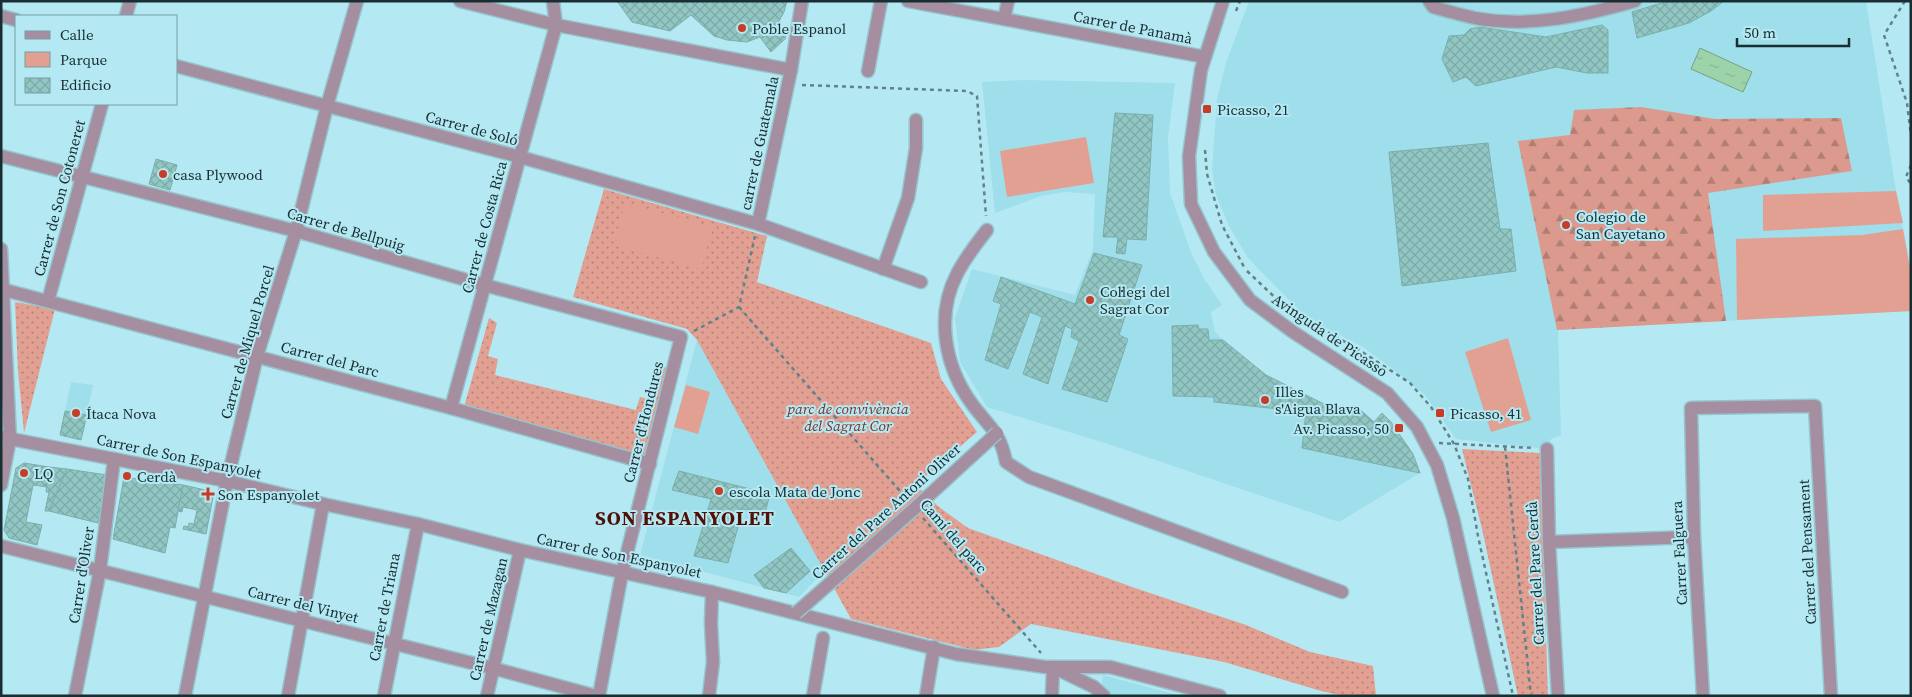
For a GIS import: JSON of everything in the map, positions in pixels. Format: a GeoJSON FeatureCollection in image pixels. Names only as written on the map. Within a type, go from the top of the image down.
{"type":"FeatureCollection","features":[{"type":"Feature","properties":{"kind":"street"},"geometry":{"type":"LineString","coordinates":[[126,15],[130,1]]}},
{"type":"Feature","properties":{"kind":"street","name":"Carrer de Miquel Porcel"},"geometry":{"type":"LineString","coordinates":[[185,696],[227,481],[257,356],[296,231],[327,106],[357,1]]}},
{"type":"Feature","properties":{"kind":"street"},"geometry":{"type":"LineString","coordinates":[[460,1],[556,25],[792,70]]}},
{"type":"Feature","properties":{"kind":"street"},"geometry":{"type":"LineString","coordinates":[[553,1],[556,25]]}},
{"type":"Feature","properties":{"kind":"street","name":"carrer de Guatemala"},"geometry":{"type":"LineString","coordinates":[[758,224],[792,70],[802,1]]}},
{"type":"Feature","properties":{"kind":"street"},"geometry":{"type":"LineString","coordinates":[[868,72],[881,1]]}},
{"type":"Feature","properties":{"kind":"street","name":"Carrer de Panamà"},"geometry":{"type":"LineString","coordinates":[[908,1],[1205,58]]}},
{"type":"Feature","properties":{"kind":"street"},"geometry":{"type":"LineString","coordinates":[[1004,19],[1008,1]]}},
{"type":"Feature","properties":{"kind":"street","name":"Avinguda de Picasso"},"geometry":{"type":"LineString","coordinates":[[1224,1],[1201,70],[1189,156],[1191,204],[1214,252],[1250,300],[1292,332],[1387,393],[1418,427],[1437,465],[1453,518],[1492,696]]}},
{"type":"Feature","properties":{"kind":"street"},"geometry":{"type":"LineString","coordinates":[[1429,1],[1433,7],[1476,18],[1520,21],[1561,20],[1635,1]]}},
{"type":"Feature","properties":{"kind":"street"},"geometry":{"type":"LineString","coordinates":[[1,16],[15,20]]}},
{"type":"Feature","properties":{"kind":"street","name":"Carrer de Costa Rica"},"geometry":{"type":"LineString","coordinates":[[450,408],[556,25]]}},
{"type":"Feature","properties":{"kind":"street","name":"Carrer de Soló"},"geometry":{"type":"LineString","coordinates":[[178,67],[520,157],[758,224],[921,282]]}},
{"type":"Feature","properties":{"kind":"street","name":"Carrer de Son Cotoneret"},"geometry":{"type":"LineString","coordinates":[[48,301],[102,105]]}},
{"type":"Feature","properties":{"kind":"street"},"geometry":{"type":"LineString","coordinates":[[884,269],[908,198],[916,148],[916,120]]}},
{"type":"Feature","properties":{"kind":"street","name":"Carrer de Bellpuig"},"geometry":{"type":"LineString","coordinates":[[1,156],[296,231],[484,285],[681,338]]}},
{"type":"Feature","properties":{"kind":"street"},"geometry":{"type":"LineString","coordinates":[[987,230],[967,256],[956,276],[945,310],[944,326],[947,347],[957,381],[996,432],[1003,448],[1006,462],[1029,477],[1342,592]]}},
{"type":"Feature","properties":{"kind":"street"},"geometry":{"type":"LineString","coordinates":[[1,250],[6,438],[1,485]]}},
{"type":"Feature","properties":{"kind":"street","name":"Carrer del Parc"},"geometry":{"type":"LineString","coordinates":[[2,289],[450,408],[650,464]]}},
{"type":"Feature","properties":{"kind":"street","name":"Carrer d'Hondures"},"geometry":{"type":"LineString","coordinates":[[597,696],[622,573],[681,338]]}},
{"type":"Feature","properties":{"kind":"street","name":"Carrer Falguera"},"geometry":{"type":"LineString","coordinates":[[1703,696],[1694,537],[1691,408],[1815,406]]}},
{"type":"Feature","properties":{"kind":"street","name":"Carrer del Pensament"},"geometry":{"type":"LineString","coordinates":[[1815,406],[1831,696]]}},
{"type":"Feature","properties":{"kind":"street","name":"Carrer del Pare Antoni Oliver"},"geometry":{"type":"LineString","coordinates":[[796,613],[914,509],[996,432]]}},
{"type":"Feature","properties":{"kind":"street","name":"Carrer de Son Espanyolet"},"geometry":{"type":"LineString","coordinates":[[6,438],[227,481],[418,524],[520,550],[712,592],[956,654],[1045,667],[1110,667],[1220,696]]}},
{"type":"Feature","properties":{"kind":"street","name":"Carrer del Pare Cerdà"},"geometry":{"type":"LineString","coordinates":[[1546,449],[1549,542],[1558,696]]}},
{"type":"Feature","properties":{"kind":"street","name":"Carrer d'Oliver"},"geometry":{"type":"LineString","coordinates":[[75,696],[100,570],[114,459]]}},
{"type":"Feature","properties":{"kind":"street"},"geometry":{"type":"LineString","coordinates":[[288,696],[323,504]]}},
{"type":"Feature","properties":{"kind":"street","name":"Carrer de Triana"},"geometry":{"type":"LineString","coordinates":[[384,696],[418,524]]}},
{"type":"Feature","properties":{"kind":"street"},"geometry":{"type":"LineString","coordinates":[[1549,542],[1694,537]]}},
{"type":"Feature","properties":{"kind":"street","name":"Carrer del Vinyet"},"geometry":{"type":"LineString","coordinates":[[1,546],[204,595],[597,696]]}},
{"type":"Feature","properties":{"kind":"street","name":"Carrer de Mazagan"},"geometry":{"type":"LineString","coordinates":[[487,696],[520,550]]}},
{"type":"Feature","properties":{"kind":"street"},"geometry":{"type":"LineString","coordinates":[[709,696],[713,662],[712,592]]}},
{"type":"Feature","properties":{"kind":"street"},"geometry":{"type":"LineString","coordinates":[[813,696],[823,638]]}},
{"type":"Feature","properties":{"kind":"street"},"geometry":{"type":"LineString","coordinates":[[926,696],[934,647]]}},
{"type":"Feature","properties":{"kind":"street"},"geometry":{"type":"LineString","coordinates":[[1052,696],[1053,667],[1094,687],[1104,696]]}},
{"type":"Feature","properties":{"kind":"path"},"geometry":{"type":"LineString","coordinates":[[1232,20],[1240,1]]}},
{"type":"Feature","properties":{"kind":"path"},"geometry":{"type":"LineString","coordinates":[[1905,1],[1884,35],[1907,103],[1911,136]]}},
{"type":"Feature","properties":{"kind":"path"},"geometry":{"type":"LineString","coordinates":[[809,86],[967,91],[976,96],[987,230]]}},
{"type":"Feature","properties":{"kind":"path"},"geometry":{"type":"LineString","coordinates":[[1205,142],[1207,174],[1222,226],[1244,268],[1274,299],[1294,314],[1356,348],[1410,383],[1431,407],[1454,444],[1468,479],[1478,536],[1513,696]]}},
{"type":"Feature","properties":{"kind":"path"},"geometry":{"type":"LineString","coordinates":[[1911,165],[1906,177],[1911,184]]}},
{"type":"Feature","properties":{"kind":"path"},"geometry":{"type":"LineString","coordinates":[[681,338],[740,308],[758,224]]}},
{"type":"Feature","properties":{"kind":"path","name":"Camí del parc"},"geometry":{"type":"LineString","coordinates":[[740,308],[909,502]]}},
{"type":"Feature","properties":{"kind":"path"},"geometry":{"type":"LineString","coordinates":[[1425,442],[1546,449]]}},
{"type":"Feature","properties":{"kind":"path"},"geometry":{"type":"LineString","coordinates":[[1504,446],[1531,696]]}},
{"type":"Feature","properties":{"kind":"path","name":"Camí del parc"},"geometry":{"type":"LineString","coordinates":[[922,517],[1053,667]]}},
{"type":"Feature","properties":{"kind":"shaded area","name":"Colegio de San Cayetano"},"geometry":{"type":"Polygon","coordinates":[[[1249,1],[1866,1],[1911,273],[1911,311],[1558,330],[1561,435],[1551,439],[1547,449],[1456,439],[1425,395],[1402,376],[1363,347],[1326,328],[1300,311],[1248,258],[1229,226],[1216,195],[1212,169],[1217,99],[1226,63],[1249,1]]]}},
{"type":"Feature","properties":{"kind":"shaded area","name":"Col·legi del Sagrat Cor"},"geometry":{"type":"Polygon","coordinates":[[[1024,80],[1175,83],[1168,136],[1170,193],[1192,255],[1205,280],[1222,305],[1211,312],[1215,332],[1223,340],[1209,340],[1199,329],[1172,326],[1173,396],[1214,397],[1214,402],[1306,412],[1420,473],[1339,522],[1108,444],[987,407],[960,362],[955,318],[972,269],[1075,295],[1093,249],[1095,194],[1065,192],[1041,196],[995,213],[982,82],[1024,80]]]}},
{"type":"Feature","properties":{"kind":"shaded area","name":"escola Mata de Jonc"},"geometry":{"type":"Polygon","coordinates":[[[697,340],[825,570],[799,597],[640,555],[697,340]]]}},
{"type":"Feature","properties":{"kind":"shaded area","name":"Ítaca Nova"},"geometry":{"type":"Polygon","coordinates":[[[71,382],[93,385],[81,440],[60,435],[71,382]]]}},
{"type":"Feature","properties":{"kind":"shaded area"},"geometry":{"type":"Polygon","coordinates":[[[1103,675],[1181,696],[1100,696],[1103,675]]]}},
{"type":"Feature","properties":{"kind":"green space"},"geometry":{"type":"Polygon","coordinates":[[[1641,107],[1715,119],[1841,118],[1852,171],[1708,193],[1726,321],[1557,330],[1518,141],[1570,135],[1574,110],[1641,107]]]}},
{"type":"Feature","properties":{"kind":"green space"},"geometry":{"type":"Polygon","coordinates":[[[1086,137],[1094,183],[1007,197],[1000,151],[1086,137]]]}},
{"type":"Feature","properties":{"kind":"green space","name":"parc de convivència del Sagrat Cor"},"geometry":{"type":"Polygon","coordinates":[[[604,189],[767,236],[757,282],[931,343],[941,379],[977,432],[916,485],[939,507],[968,528],[1135,588],[1246,625],[1310,652],[1373,666],[1376,696],[1345,696],[1321,691],[1224,662],[1031,624],[999,647],[974,650],[851,619],[697,340],[687,329],[573,297],[604,189]]]}},
{"type":"Feature","properties":{"kind":"green space"},"geometry":{"type":"Polygon","coordinates":[[[1896,191],[1903,223],[1763,231],[1763,195],[1896,191]]]}},
{"type":"Feature","properties":{"kind":"green space"},"geometry":{"type":"Polygon","coordinates":[[[625,203],[713,227],[701,269],[613,245],[625,203]]]}},
{"type":"Feature","properties":{"kind":"green space"},"geometry":{"type":"Polygon","coordinates":[[[1903,229],[1911,273],[1911,311],[1737,320],[1736,239],[1862,235],[1903,229]]]}},
{"type":"Feature","properties":{"kind":"green space"},"geometry":{"type":"Polygon","coordinates":[[[15,302],[55,309],[24,433],[18,371],[15,302]]]}},
{"type":"Feature","properties":{"kind":"green space"},"geometry":{"type":"Polygon","coordinates":[[[489,318],[497,323],[488,356],[498,359],[495,375],[636,410],[640,397],[648,399],[657,366],[670,368],[647,459],[464,407],[489,318]]]}},
{"type":"Feature","properties":{"kind":"green space"},"geometry":{"type":"Polygon","coordinates":[[[1508,338],[1531,420],[1491,432],[1465,352],[1508,338]]]}},
{"type":"Feature","properties":{"kind":"green space"},"geometry":{"type":"Polygon","coordinates":[[[686,385],[710,392],[698,434],[674,427],[686,385]]]}},
{"type":"Feature","properties":{"kind":"green space"},"geometry":{"type":"Polygon","coordinates":[[[1462,449],[1540,453],[1548,696],[1518,696],[1482,529],[1462,449]]]}},
{"type":"Feature","properties":{"kind":"water"},"geometry":{"type":"Polygon","coordinates":[[[1700,48],[1752,72],[1743,92],[1691,69],[1700,48]]]}},
{"type":"Feature","properties":{"kind":"building","name":"Poble Espanol"},"geometry":{"type":"Polygon","coordinates":[[[617,1],[787,1],[778,23],[786,38],[771,52],[760,37],[747,42],[727,40],[714,36],[691,15],[670,31],[632,22],[617,1]]]}},
{"type":"Feature","properties":{"kind":"building"},"geometry":{"type":"Polygon","coordinates":[[[1668,1],[1724,1],[1711,11],[1689,23],[1637,38],[1632,12],[1668,1]]]}},
{"type":"Feature","properties":{"kind":"building"},"geometry":{"type":"Polygon","coordinates":[[[1602,25],[1608,30],[1608,73],[1587,73],[1556,67],[1476,86],[1466,77],[1453,82],[1442,59],[1449,36],[1464,35],[1470,29],[1480,27],[1546,37],[1602,25]]]}},
{"type":"Feature","properties":{"kind":"building"},"geometry":{"type":"Polygon","coordinates":[[[1115,113],[1153,115],[1146,240],[1127,239],[1125,254],[1116,253],[1118,237],[1103,237],[1115,113]]]}},
{"type":"Feature","properties":{"kind":"building"},"geometry":{"type":"Polygon","coordinates":[[[1488,143],[1500,229],[1511,229],[1516,271],[1402,286],[1389,152],[1488,143]]]}},
{"type":"Feature","properties":{"kind":"building","name":"casa Plywood"},"geometry":{"type":"Polygon","coordinates":[[[156,159],[177,165],[170,190],[149,184],[156,159]]]}},
{"type":"Feature","properties":{"kind":"building"},"geometry":{"type":"Polygon","coordinates":[[[1094,253],[1142,265],[1119,335],[1128,339],[1107,402],[1062,389],[1079,341],[1071,337],[1072,329],[1065,326],[1048,384],[1023,374],[1042,317],[1030,312],[1008,369],[985,360],[1001,304],[993,301],[1001,277],[1075,304],[1094,253]]]}},
{"type":"Feature","properties":{"kind":"building","name":"Illes s'Aigua Blava"},"geometry":{"type":"Polygon","coordinates":[[[1198,325],[1199,329],[1208,329],[1209,340],[1223,340],[1266,375],[1336,410],[1356,406],[1374,422],[1382,413],[1391,422],[1413,454],[1420,473],[1302,448],[1306,412],[1214,402],[1214,397],[1173,396],[1172,326],[1198,325]]]}},
{"type":"Feature","properties":{"kind":"building"},"geometry":{"type":"Polygon","coordinates":[[[65,411],[87,415],[81,440],[60,435],[65,411]]]}},
{"type":"Feature","properties":{"kind":"building"},"geometry":{"type":"Polygon","coordinates":[[[24,463],[49,467],[47,487],[33,485],[26,522],[42,525],[37,545],[9,538],[4,530],[16,468],[24,463]]]}},
{"type":"Feature","properties":{"kind":"building"},"geometry":{"type":"Polygon","coordinates":[[[49,467],[67,469],[49,511],[45,511],[49,492],[46,492],[49,467]]]}},
{"type":"Feature","properties":{"kind":"building"},"geometry":{"type":"Polygon","coordinates":[[[67,469],[107,475],[98,523],[49,511],[67,469]]]}},
{"type":"Feature","properties":{"kind":"building"},"geometry":{"type":"Polygon","coordinates":[[[679,471],[770,494],[765,513],[743,509],[728,563],[694,556],[711,499],[672,490],[679,471]]]}},
{"type":"Feature","properties":{"kind":"building"},"geometry":{"type":"Polygon","coordinates":[[[124,477],[183,485],[175,528],[170,527],[165,553],[113,539],[124,477]]]}},
{"type":"Feature","properties":{"kind":"building"},"geometry":{"type":"Polygon","coordinates":[[[183,485],[214,492],[206,534],[183,529],[184,526],[188,527],[189,523],[194,524],[197,510],[183,507],[182,512],[178,511],[183,485]]]}},
{"type":"Feature","properties":{"kind":"building"},"geometry":{"type":"Polygon","coordinates":[[[791,548],[810,571],[786,593],[764,588],[754,575],[791,548]]]}},
{"type":"Feature","properties":{"kind":"place","name":"Poble Espanol"},"geometry":{"type":"Point","coordinates":[742,28]}},
{"type":"Feature","properties":{"kind":"place","name":"Picasso, 21"},"geometry":{"type":"Point","coordinates":[1207,109]}},
{"type":"Feature","properties":{"kind":"place","name":"casa Plywood"},"geometry":{"type":"Point","coordinates":[163,174]}},
{"type":"Feature","properties":{"kind":"place","name":"Colegio de San Cayetano"},"geometry":{"type":"Point","coordinates":[1566,225]}},
{"type":"Feature","properties":{"kind":"place","name":"Col·legi del Sagrat Cor"},"geometry":{"type":"Point","coordinates":[1090,300]}},
{"type":"Feature","properties":{"kind":"place","name":"Illes s'Aigua Blava"},"geometry":{"type":"Point","coordinates":[1265,400]}},
{"type":"Feature","properties":{"kind":"place","name":"Ítaca Nova"},"geometry":{"type":"Point","coordinates":[76,413]}},
{"type":"Feature","properties":{"kind":"place","name":"Picasso, 41"},"geometry":{"type":"Point","coordinates":[1440,413]}},
{"type":"Feature","properties":{"kind":"place","name":"Av. Picasso, 50"},"geometry":{"type":"Point","coordinates":[1399,428]}},
{"type":"Feature","properties":{"kind":"place","name":"LQ"},"geometry":{"type":"Point","coordinates":[24,473]}},
{"type":"Feature","properties":{"kind":"place","name":"Cerdà"},"geometry":{"type":"Point","coordinates":[127,476]}},
{"type":"Feature","properties":{"kind":"place","name":"escola Mata de Jonc"},"geometry":{"type":"Point","coordinates":[719,491]}},
{"type":"Feature","properties":{"kind":"place","name":"Son Espanyolet"},"geometry":{"type":"Point","coordinates":[208,494]}},
{"type":"Feature","properties":{"kind":"district","name":"SON ESPANYOLET"},"geometry":{"type":"Point","coordinates":[685,518]}}]}
